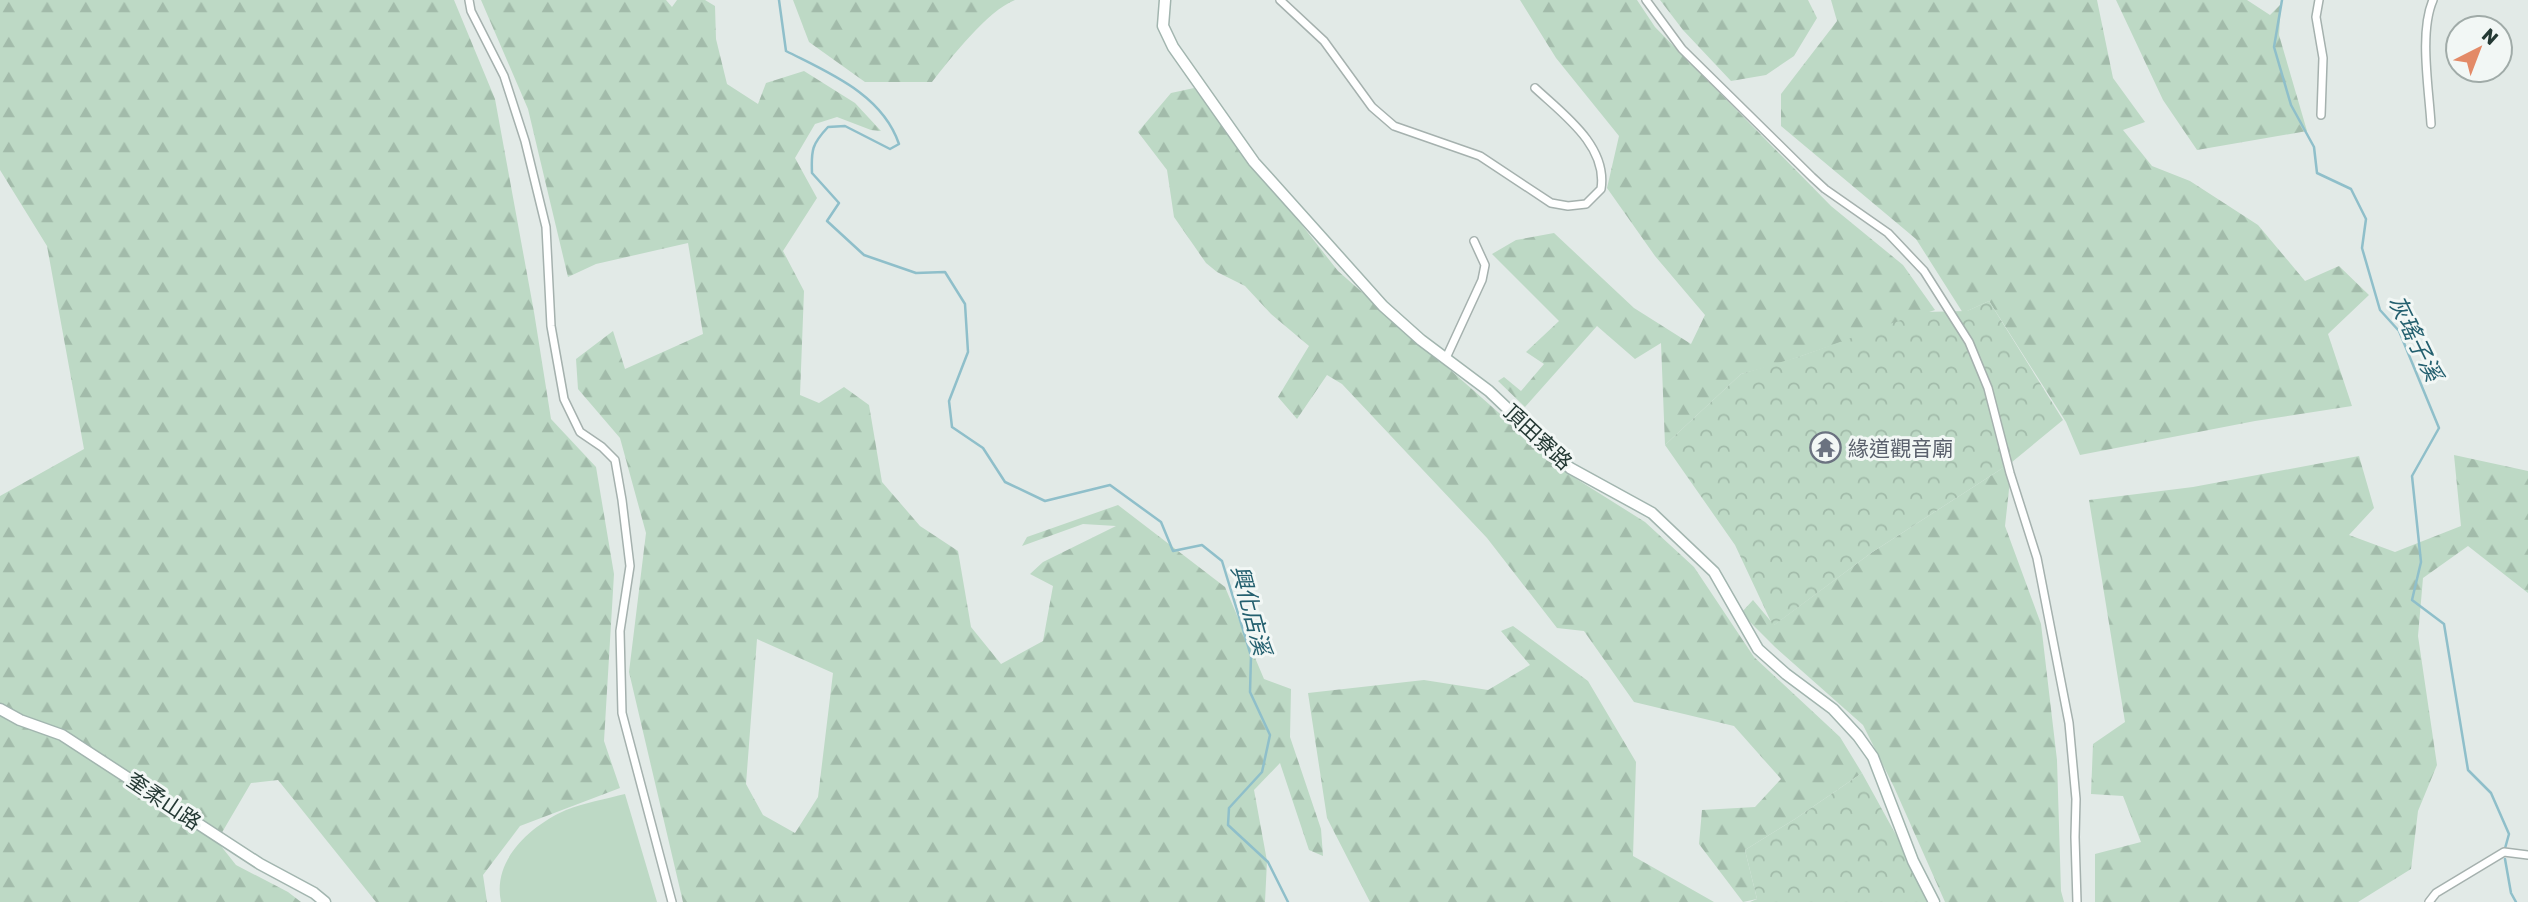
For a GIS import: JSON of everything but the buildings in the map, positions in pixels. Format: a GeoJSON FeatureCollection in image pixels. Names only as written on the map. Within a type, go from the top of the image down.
{"type":"FeatureCollection","features":[{"type":"Feature","properties":{"kind":"street"},"geometry":{"type":"LineString","coordinates":[[469,0],[471,11],[504,76],[525,141],[546,227],[551,326],[564,399],[580,432],[615,460],[630,566],[620,631],[622,713],[672,902]]}},
{"type":"Feature","properties":{"kind":"street","name":"頂田寮路"},"geometry":{"type":"LineString","coordinates":[[1165,0],[1163,26],[1173,47],[1254,162],[1383,306],[1421,340],[1489,391],[1570,468],[1652,513],[1714,572],[1758,649],[1833,709],[1858,736],[1873,757],[1913,861],[1934,902]]}},
{"type":"Feature","properties":{"kind":"street"},"geometry":{"type":"LineString","coordinates":[[1280,0],[1324,41],[1372,107],[1394,126],[1480,156],[1551,203],[1568,206],[1586,204],[1601,189],[1602,172],[1595,154],[1584,135],[1535,88]]}},
{"type":"Feature","properties":{"kind":"street"},"geometry":{"type":"LineString","coordinates":[[1646,0],[1682,49],[1812,177],[1888,233],[1906,250],[1924,271],[1969,342],[1988,388],[2010,473],[2037,558],[2049,612],[2068,723],[2076,799],[2077,902]]}},
{"type":"Feature","properties":{"kind":"street"},"geometry":{"type":"LineString","coordinates":[[2319,0],[2316,17],[2322,58],[2321,115]]}},
{"type":"Feature","properties":{"kind":"street"},"geometry":{"type":"LineString","coordinates":[[2431,124],[2426,30],[2427,14],[2433,0]]}},
{"type":"Feature","properties":{"kind":"street"},"geometry":{"type":"LineString","coordinates":[[1446,358],[1482,280],[1485,265],[1474,241]]}},
{"type":"Feature","properties":{"kind":"street","name":"奎柔山路"},"geometry":{"type":"LineString","coordinates":[[0,709],[62,736],[260,864],[314,893],[325,902]]}},
{"type":"Feature","properties":{"kind":"street"},"geometry":{"type":"LineString","coordinates":[[2429,902],[2436,893],[2504,852],[2528,855]]}},
{"type":"Feature","properties":{"kind":"green space"},"geometry":{"type":"Polygon","coordinates":[[[0,0],[454,0],[495,99],[551,419],[596,467],[614,574],[604,741],[620,788],[520,826],[483,875],[487,902],[376,902],[278,780],[251,783],[217,841],[236,865],[288,892],[301,902],[0,902],[0,496],[84,449],[47,246],[0,170],[0,0]]]}},
{"type":"Feature","properties":{"kind":"green space"},"geometry":{"type":"Polygon","coordinates":[[[481,0],[666,0],[672,7],[677,0],[705,0],[715,6],[716,39],[727,84],[758,104],[766,83],[804,71],[855,103],[881,131],[837,117],[815,124],[795,158],[817,198],[783,251],[804,291],[800,395],[819,403],[844,387],[869,405],[882,482],[920,526],[958,551],[971,627],[1001,664],[1043,641],[1053,586],[1030,574],[1043,562],[1116,526],[1083,524],[1022,546],[1027,537],[1118,505],[1225,587],[1264,679],[1291,689],[1290,737],[1321,829],[1323,856],[1309,850],[1280,763],[1254,790],[1267,861],[1265,902],[683,902],[629,672],[646,533],[620,438],[578,389],[576,359],[613,331],[625,369],[703,334],[688,243],[596,264],[568,277],[528,109],[481,0]],[[757,639],[746,784],[763,815],[795,833],[818,797],[833,673],[757,639]]]}},
{"type":"Feature","properties":{"kind":"green space"},"geometry":{"type":"Polygon","coordinates":[[[793,0],[1015,0],[981,24],[932,82],[865,82],[809,42],[793,0]]]}},
{"type":"Feature","properties":{"kind":"green space"},"geometry":{"type":"Polygon","coordinates":[[[1520,0],[1637,0],[1655,27],[1831,206],[1903,265],[1935,310],[1741,374],[1665,445],[1661,343],[1635,359],[1597,326],[1525,407],[1498,381],[1504,377],[1521,391],[1544,364],[1526,352],[1559,321],[1492,254],[1516,240],[1554,233],[1634,308],[1691,344],[1705,315],[1655,256],[1607,188],[1619,136],[1556,58],[1520,0]]]}},
{"type":"Feature","properties":{"kind":"green space"},"geometry":{"type":"Polygon","coordinates":[[[1660,0],[1808,0],[1817,18],[1794,56],[1766,75],[1731,81],[1683,30],[1660,0]]]}},
{"type":"Feature","properties":{"kind":"green space"},"geometry":{"type":"Polygon","coordinates":[[[1831,0],[2097,0],[2113,78],[2145,122],[2123,130],[2152,166],[2190,181],[2258,225],[2305,281],[2339,266],[2369,295],[2328,334],[2352,406],[2255,421],[2080,455],[2066,422],[1989,301],[1963,313],[1916,239],[1781,126],[1781,94],[1837,21],[1831,0]]]}},
{"type":"Feature","properties":{"kind":"green space"},"geometry":{"type":"Polygon","coordinates":[[[2116,0],[2247,0],[2270,15],[2281,4],[2279,35],[2307,131],[2197,150],[2163,100],[2116,0]]]}},
{"type":"Feature","properties":{"kind":"green space"},"geometry":{"type":"Polygon","coordinates":[[[1194,88],[1338,271],[1567,473],[1645,522],[1694,567],[1754,657],[1840,737],[1862,773],[1745,850],[1757,899],[1743,902],[1699,844],[1702,810],[1755,807],[1781,779],[1734,726],[1634,702],[1584,631],[1557,628],[1487,538],[1342,384],[1327,375],[1297,419],[1278,397],[1309,346],[1271,314],[1245,286],[1217,272],[1206,263],[1174,217],[1167,170],[1138,132],[1171,93],[1194,88]]]}},
{"type":"Feature","properties":{"kind":"green space"},"geometry":{"type":"Polygon","coordinates":[[[1989,301],[2063,420],[2012,462],[1871,553],[1773,626],[1735,545],[1665,445],[1741,374],[1801,356],[1923,312],[1967,311],[1989,301]]]}},
{"type":"Feature","properties":{"kind":"green space"},"geometry":{"type":"Polygon","coordinates":[[[2454,455],[2528,471],[2528,593],[2468,546],[2423,578],[2418,636],[2437,765],[2418,811],[2411,869],[2358,902],[2095,902],[2095,854],[2141,842],[2123,796],[2091,794],[2093,744],[2125,722],[2089,500],[2193,487],[2359,456],[2374,508],[2349,535],[2395,552],[2461,526],[2454,455]]]}},
{"type":"Feature","properties":{"kind":"green space"},"geometry":{"type":"Polygon","coordinates":[[[2012,462],[2005,526],[2041,624],[2057,760],[2061,891],[2064,902],[1945,902],[1863,725],[1741,613],[1753,600],[1774,625],[1871,553],[2012,462]]]}},
{"type":"Feature","properties":{"kind":"green space"},"geometry":{"type":"Polygon","coordinates":[[[1513,626],[1588,681],[1636,762],[1633,856],[1714,902],[1370,902],[1327,818],[1308,693],[1424,680],[1488,690],[1530,665],[1501,631],[1513,626]]]}},
{"type":"Feature","properties":{"kind":"green space"},"geometry":{"type":"Polygon","coordinates":[[[1862,773],[1933,902],[1750,902],[1757,899],[1745,850],[1862,773]]]}},
{"type":"Feature","properties":{"kind":"green space"},"geometry":{"type":"Polygon","coordinates":[[[625,794],[657,902],[501,902],[502,872],[508,859],[527,835],[566,810],[625,794]]]}},
{"type":"Feature","properties":{"kind":"waterway","name":"興化店溪"},"geometry":{"type":"LineString","coordinates":[[779,0],[786,51],[836,77],[867,98],[880,111],[899,144],[890,149],[845,126],[828,127],[812,153],[812,173],[839,203],[827,221],[864,255],[916,273],[945,272],[965,304],[968,352],[949,401],[952,427],[983,448],[1005,482],[1045,501],[1110,485],[1161,522],[1173,551],[1202,545],[1222,561],[1251,656],[1250,692],[1270,735],[1262,772],[1229,808],[1228,825],[1268,862],[1288,902]]}},
{"type":"Feature","properties":{"kind":"waterway","name":"灰瑤子溪"},"geometry":{"type":"LineString","coordinates":[[2282,0],[2274,47],[2291,105],[2314,147],[2317,173],[2351,189],[2366,219],[2362,248],[2380,310],[2399,331],[2439,428],[2412,476],[2421,562],[2412,600],[2444,624],[2468,770],[2491,793],[2509,834],[2504,852]]}},
{"type":"Feature","properties":{"kind":"waterway","name":"灰瑤子溪"},"geometry":{"type":"LineString","coordinates":[[2505,859],[2511,893],[2516,902]]}},
{"type":"Feature","properties":{"kind":"place","name":"緣道觀音廟"},"geometry":{"type":"Point","coordinates":[1825,448]}}]}
